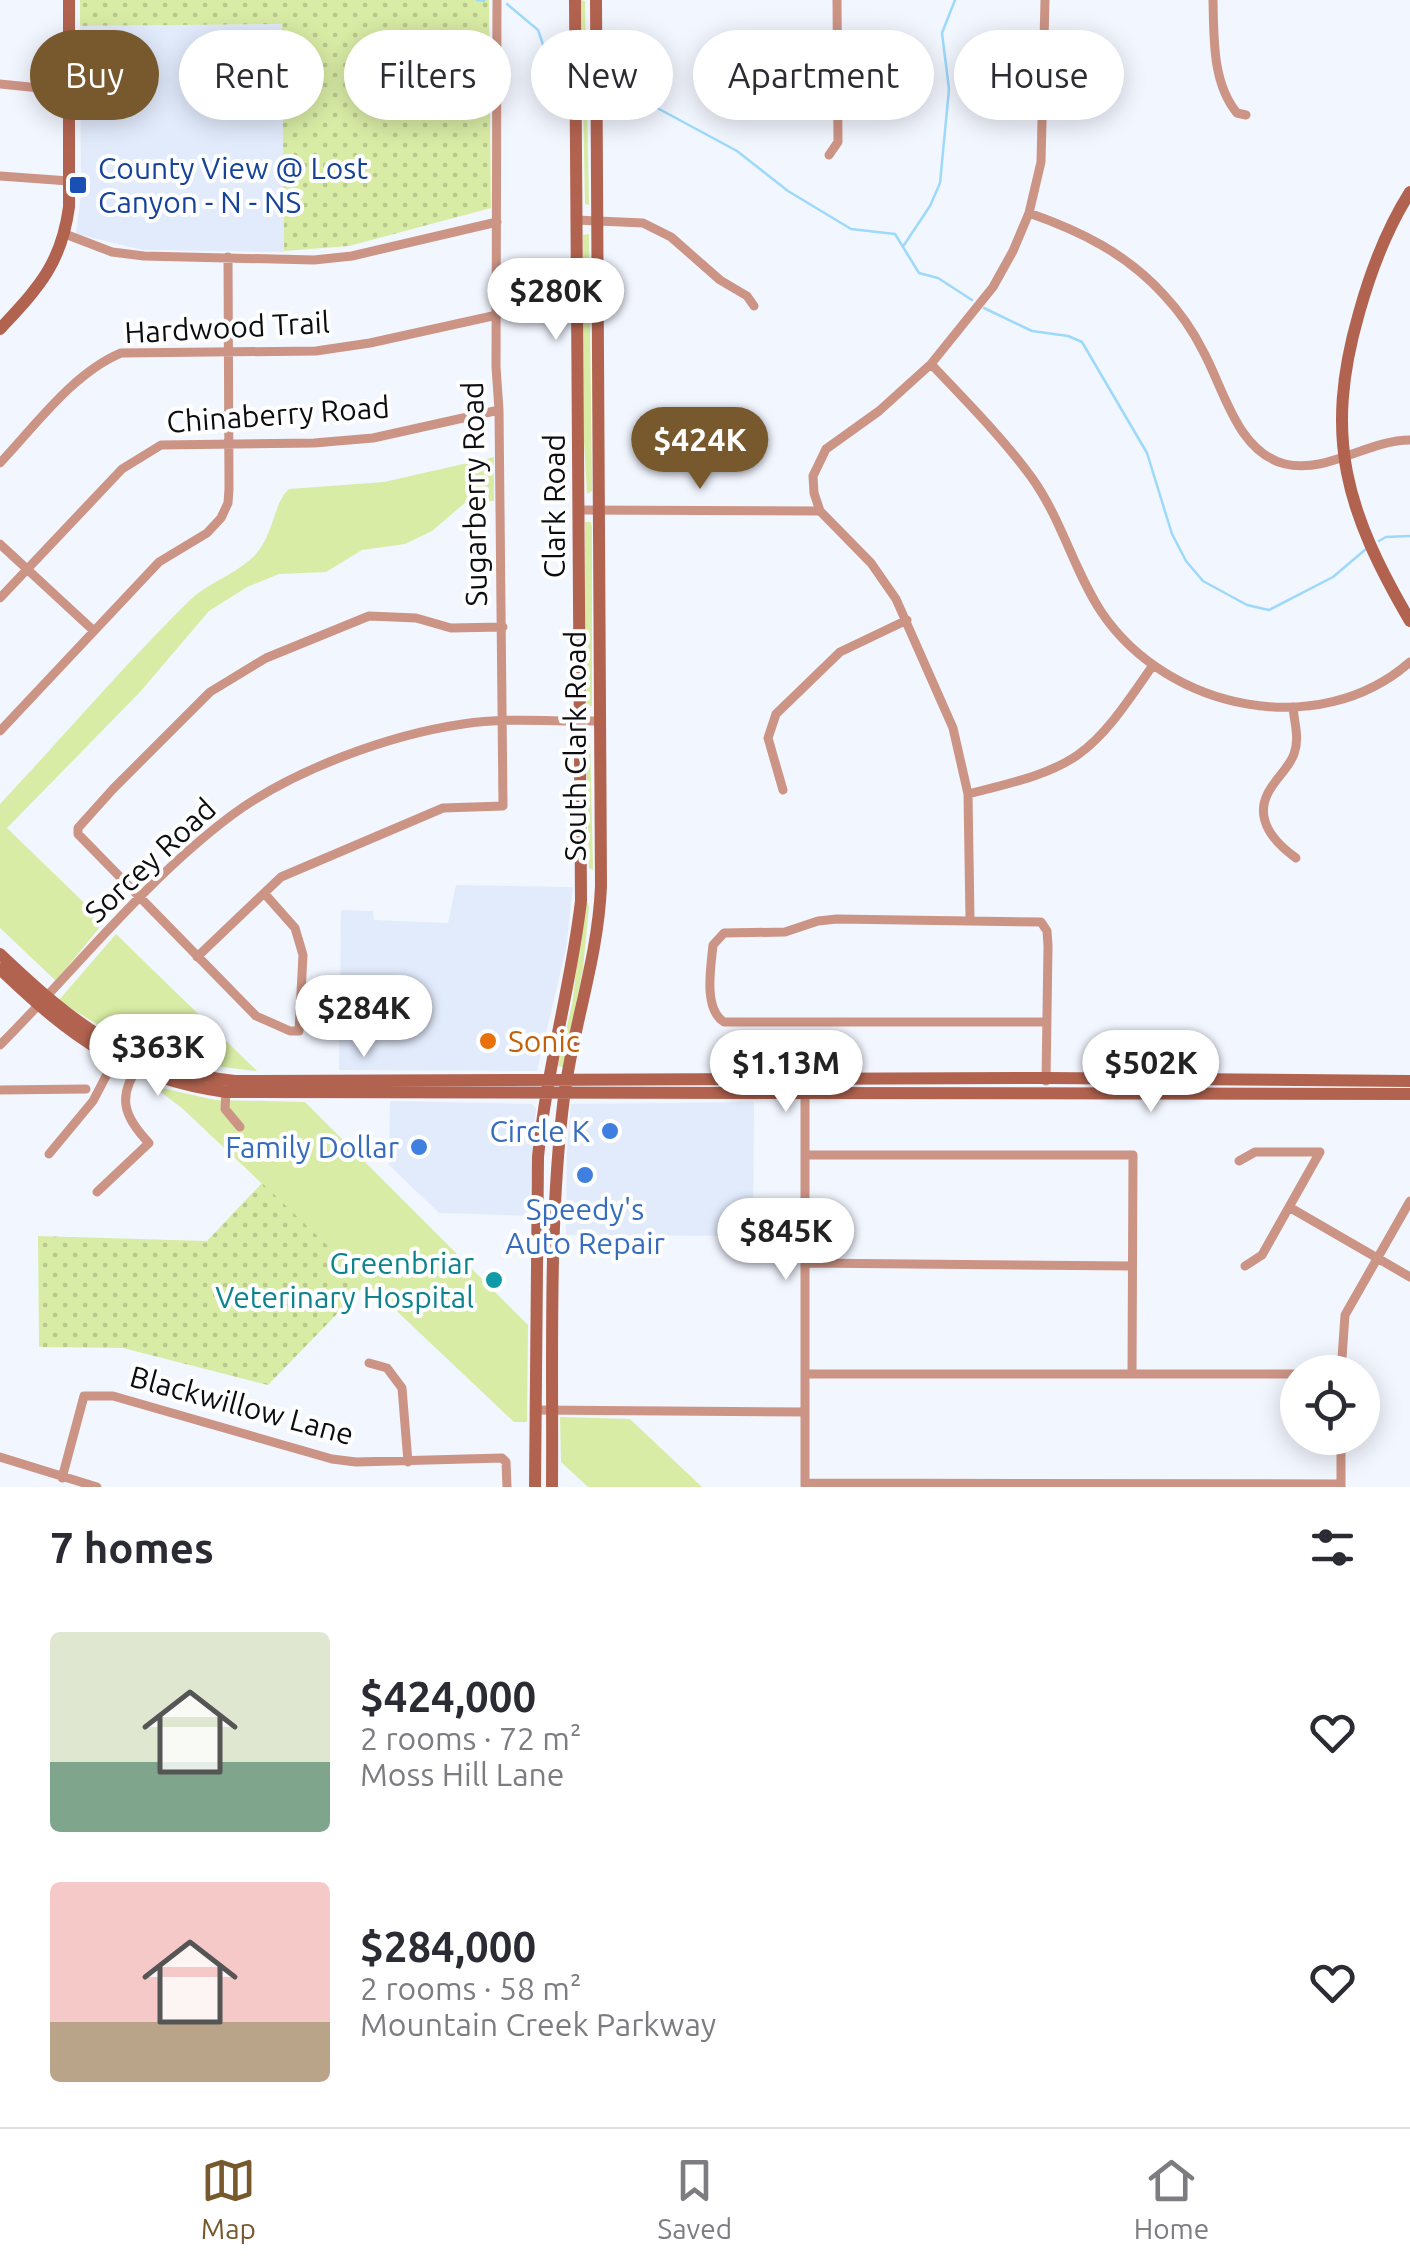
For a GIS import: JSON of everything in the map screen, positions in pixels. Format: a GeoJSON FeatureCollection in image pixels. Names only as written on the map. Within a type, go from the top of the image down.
{"type":"FeatureCollection","features":[{"type":"Feature","properties":{"kind":"main road"},"geometry":{"type":"LineString","coordinates":[[69,0],[69,30]]}},
{"type":"Feature","properties":{"kind":"main road","name":"Clark Road"},"geometry":{"type":"LineString","coordinates":[[535,1487],[538,1157],[574,956],[581,885],[575,0]]}},
{"type":"Feature","properties":{"kind":"main road","name":"South Clark Road"},"geometry":{"type":"LineString","coordinates":[[552,1487],[558,1152],[565,1087],[596,942],[601,886],[596,0]]}},
{"type":"Feature","properties":{"kind":"main road"},"geometry":{"type":"LineString","coordinates":[[0,329],[49,274],[65,234],[69,120]]}},
{"type":"Feature","properties":{"kind":"main road"},"geometry":{"type":"LineString","coordinates":[[1410,192],[1372,268],[1348,351],[1340,404],[1344,457],[1360,521],[1410,622]]}},
{"type":"Feature","properties":{"kind":"main road"},"geometry":{"type":"LineString","coordinates":[[581,885],[601,886]]}},
{"type":"Feature","properties":{"kind":"main road"},"geometry":{"type":"LineString","coordinates":[[0,954],[72,1034],[114,1059],[236,1081],[361,1088]]}},
{"type":"Feature","properties":{"kind":"main road"},"geometry":{"type":"LineString","coordinates":[[0,969],[140,1064],[185,1085],[226,1092],[755,1087],[1046,1078],[1124,1087]]}},
{"type":"Feature","properties":{"kind":"main road"},"geometry":{"type":"LineString","coordinates":[[1300,1088],[1410,1081]]}},
{"type":"Feature","properties":{"kind":"main road"},"geometry":{"type":"LineString","coordinates":[[805,1086],[1046,1094],[1124,1087],[1300,1088],[1410,1094]]}},
{"type":"Feature","properties":{"kind":"main road"},"geometry":{"type":"LineString","coordinates":[[537,1207],[545,1211],[554,1247]]}},
{"type":"Feature","properties":{"kind":"main road"},"geometry":{"type":"LineString","coordinates":[[536,1289],[554,1290]]}},
{"type":"Feature","properties":{"kind":"street","name":"Sugarberry Road"},"geometry":{"type":"LineString","coordinates":[[264,893],[282,877],[443,808],[503,806],[496,0]]}},
{"type":"Feature","properties":{"kind":"street"},"geometry":{"type":"LineString","coordinates":[[830,155],[838,142],[837,0]]}},
{"type":"Feature","properties":{"kind":"street"},"geometry":{"type":"LineString","coordinates":[[970,920],[968,794],[953,728],[906,620],[880,574],[820,512],[813,486],[820,457],[879,412],[931,364],[992,287],[1028,213],[1043,147],[1045,0]]}},
{"type":"Feature","properties":{"kind":"street"},"geometry":{"type":"LineString","coordinates":[[1213,0],[1216,60],[1229,102],[1237,113],[1246,115]]}},
{"type":"Feature","properties":{"kind":"street"},"geometry":{"type":"LineString","coordinates":[[0,84],[30,87]]}},
{"type":"Feature","properties":{"kind":"street"},"geometry":{"type":"LineString","coordinates":[[0,176],[68,180]]}},
{"type":"Feature","properties":{"kind":"street"},"geometry":{"type":"LineString","coordinates":[[1028,213],[1101,243],[1135,267],[1164,295],[1198,342],[1243,433],[1260,454],[1297,466],[1322,464],[1382,443],[1410,440]]}},
{"type":"Feature","properties":{"kind":"street"},"geometry":{"type":"LineString","coordinates":[[576,220],[642,223],[671,237],[720,280],[747,296],[754,306]]}},
{"type":"Feature","properties":{"kind":"street"},"geometry":{"type":"LineString","coordinates":[[65,234],[112,252],[173,258],[314,260],[352,256],[497,222]]}},
{"type":"Feature","properties":{"kind":"street"},"geometry":{"type":"LineString","coordinates":[[0,732],[158,562],[208,533],[228,504],[228,257]]}},
{"type":"Feature","properties":{"kind":"street","name":"Hardwood Trail"},"geometry":{"type":"LineString","coordinates":[[0,463],[66,393],[104,360],[121,353],[316,350],[370,343],[497,315]]}},
{"type":"Feature","properties":{"kind":"street"},"geometry":{"type":"LineString","coordinates":[[931,364],[1032,479],[1102,612],[1153,665],[1191,688],[1220,699],[1293,707],[1361,694],[1390,679],[1410,662]]}},
{"type":"Feature","properties":{"kind":"street","name":"Chinaberry Road"},"geometry":{"type":"LineString","coordinates":[[0,598],[138,456],[161,444],[314,443],[373,438],[500,410]]}},
{"type":"Feature","properties":{"kind":"street"},"geometry":{"type":"LineString","coordinates":[[579,510],[820,512]]}},
{"type":"Feature","properties":{"kind":"street"},"geometry":{"type":"LineString","coordinates":[[0,544],[94,632]]}},
{"type":"Feature","properties":{"kind":"street"},"geometry":{"type":"LineString","coordinates":[[196,957],[264,893],[294,928],[303,955],[299,1031],[256,1016],[196,957],[142,897],[78,834],[78,828],[112,789],[210,692],[266,658],[369,616],[416,618],[450,628],[503,627]]}},
{"type":"Feature","properties":{"kind":"street"},"geometry":{"type":"LineString","coordinates":[[783,790],[768,738],[776,714],[840,652],[906,620]]}},
{"type":"Feature","properties":{"kind":"street"},"geometry":{"type":"LineString","coordinates":[[968,794],[1046,773],[1079,757],[1108,730],[1153,665]]}},
{"type":"Feature","properties":{"kind":"street"},"geometry":{"type":"LineString","coordinates":[[1293,707],[1297,736],[1294,755],[1268,793],[1264,810],[1273,838],[1296,858]]}},
{"type":"Feature","properties":{"kind":"street","name":"Sorcey Road"},"geometry":{"type":"LineString","coordinates":[[0,1045],[194,846],[234,814],[320,766],[406,734],[500,720],[599,721]]}},
{"type":"Feature","properties":{"kind":"street"},"geometry":{"type":"LineString","coordinates":[[1046,1022],[719,1020],[713,1012],[712,946],[724,933],[785,932],[826,919],[1036,920],[1044,925],[1048,946],[1046,1094]]}},
{"type":"Feature","properties":{"kind":"street"},"geometry":{"type":"LineString","coordinates":[[49,1154],[94,1101],[114,1059]]}},
{"type":"Feature","properties":{"kind":"street"},"geometry":{"type":"LineString","coordinates":[[97,1192],[149,1143],[132,1125],[125,1107],[140,1064]]}},
{"type":"Feature","properties":{"kind":"street"},"geometry":{"type":"LineString","coordinates":[[805,1086],[805,1485],[1341,1485],[1341,1455]]}},
{"type":"Feature","properties":{"kind":"street"},"geometry":{"type":"LineString","coordinates":[[0,1090],[86,1089]]}},
{"type":"Feature","properties":{"kind":"street"},"geometry":{"type":"LineString","coordinates":[[226,1092],[225,1109],[240,1128]]}},
{"type":"Feature","properties":{"kind":"street"},"geometry":{"type":"LineString","coordinates":[[1238,1161],[1254,1152],[1320,1152],[1262,1255],[1245,1266]]}},
{"type":"Feature","properties":{"kind":"street"},"geometry":{"type":"LineString","coordinates":[[805,1155],[1133,1156],[1132,1374]]}},
{"type":"Feature","properties":{"kind":"street"},"geometry":{"type":"LineString","coordinates":[[1343,1355],[1346,1316],[1410,1201]]}},
{"type":"Feature","properties":{"kind":"street"},"geometry":{"type":"LineString","coordinates":[[1289,1207],[1410,1277]]}},
{"type":"Feature","properties":{"kind":"street"},"geometry":{"type":"LineString","coordinates":[[805,1264],[1132,1266]]}},
{"type":"Feature","properties":{"kind":"street"},"geometry":{"type":"LineString","coordinates":[[369,1364],[388,1368],[402,1388],[408,1462]]}},
{"type":"Feature","properties":{"kind":"street"},"geometry":{"type":"LineString","coordinates":[[805,1374],[1280,1374]]}},
{"type":"Feature","properties":{"kind":"street","name":"Blackwillow Lane"},"geometry":{"type":"LineString","coordinates":[[62,1478],[84,1396],[112,1396],[332,1459],[408,1462],[502,1458],[506,1462],[507,1487]]}},
{"type":"Feature","properties":{"kind":"street"},"geometry":{"type":"LineString","coordinates":[[536,1410],[805,1412]]}},
{"type":"Feature","properties":{"kind":"street"},"geometry":{"type":"LineString","coordinates":[[0,1457],[97,1487]]}},
{"type":"Feature","properties":{"kind":"shaded area"},"geometry":{"type":"Polygon","coordinates":[[[282,24],[282,30],[179,30],[179,120],[283,120],[284,252],[143,250],[76,234],[81,195],[81,120],[159,120],[159,30],[80,30],[80,26],[282,24]]]}},
{"type":"Feature","properties":{"kind":"shaded area"},"geometry":{"type":"Polygon","coordinates":[[[456,885],[573,887],[566,949],[537,1071],[339,1070],[341,910],[373,911],[374,920],[448,923],[456,885]]]}},
{"type":"Feature","properties":{"kind":"shaded area"},"geometry":{"type":"Polygon","coordinates":[[[390,1101],[532,1104],[536,1108],[529,1216],[439,1213],[389,1165],[390,1101]]]}},
{"type":"Feature","properties":{"kind":"shaded area"},"geometry":{"type":"Polygon","coordinates":[[[754,1102],[753,1236],[566,1235],[571,1104],[754,1102]]]}},
{"type":"Feature","properties":{"kind":"green space"},"geometry":{"type":"Polygon","coordinates":[[[80,0],[489,0],[489,30],[344,30],[344,120],[490,120],[491,208],[349,246],[284,251],[283,120],[324,120],[324,30],[282,30],[282,24],[80,26],[80,0]]]}},
{"type":"Feature","properties":{"kind":"green space"},"geometry":{"type":"Polygon","coordinates":[[[581,0],[585,1],[586,30],[582,30],[581,0]]]}},
{"type":"Feature","properties":{"kind":"green space"},"geometry":{"type":"Polygon","coordinates":[[[583,120],[587,120],[589,205],[585,204],[583,120]]]}},
{"type":"Feature","properties":{"kind":"green space"},"geometry":{"type":"Polygon","coordinates":[[[589,234],[592,491],[587,494],[583,235],[589,234]]]}},
{"type":"Feature","properties":{"kind":"green space"},"geometry":{"type":"Polygon","coordinates":[[[494,457],[494,501],[466,502],[432,531],[405,544],[362,550],[326,572],[279,574],[247,587],[209,611],[140,692],[7,828],[104,922],[56,981],[0,928],[0,804],[190,600],[254,556],[289,489],[384,482],[494,457]]]}},
{"type":"Feature","properties":{"kind":"green space"},"geometry":{"type":"Polygon","coordinates":[[[585,522],[591,522],[592,528],[592,706],[585,702],[585,522]]]}},
{"type":"Feature","properties":{"kind":"green space"},"geometry":{"type":"Polygon","coordinates":[[[586,735],[590,735],[593,870],[589,868],[586,735]]]}},
{"type":"Feature","properties":{"kind":"green space"},"geometry":{"type":"Polygon","coordinates":[[[585,903],[589,907],[583,969],[563,1067],[558,1066],[572,1004],[585,903]]]}},
{"type":"Feature","properties":{"kind":"green space"},"geometry":{"type":"Polygon","coordinates":[[[116,934],[257,1071],[201,1063],[153,1050],[107,1030],[59,1000],[116,934]]]}},
{"type":"Feature","properties":{"kind":"green space"},"geometry":{"type":"Polygon","coordinates":[[[153,1086],[215,1100],[305,1102],[528,1325],[527,1422],[514,1422],[183,1109],[153,1086]]]}},
{"type":"Feature","properties":{"kind":"green space"},"geometry":{"type":"Polygon","coordinates":[[[262,1183],[367,1283],[268,1385],[123,1348],[39,1347],[38,1236],[207,1241],[262,1183]]]}},
{"type":"Feature","properties":{"kind":"green space"},"geometry":{"type":"Polygon","coordinates":[[[560,1417],[630,1419],[702,1487],[588,1487],[561,1462],[560,1417]]]}},
{"type":"Feature","properties":{"kind":"waterway"},"geometry":{"type":"LineString","coordinates":[[477,0],[484,1]]}},
{"type":"Feature","properties":{"kind":"waterway"},"geometry":{"type":"LineString","coordinates":[[904,245],[940,183],[949,89],[942,33],[955,0]]}},
{"type":"Feature","properties":{"kind":"waterway"},"geometry":{"type":"LineString","coordinates":[[507,4],[538,30]]}},
{"type":"Feature","properties":{"kind":"waterway"},"geometry":{"type":"LineString","coordinates":[[673,116],[737,151],[788,191],[851,229],[895,234],[919,273],[938,278],[972,300]]}},
{"type":"Feature","properties":{"kind":"waterway"},"geometry":{"type":"LineString","coordinates":[[984,308],[1032,331],[1082,342],[1147,453],[1172,534],[1186,561],[1203,581],[1247,605],[1269,610],[1333,577],[1366,549]]}},
{"type":"Feature","properties":{"kind":"waterway"},"geometry":{"type":"LineString","coordinates":[[1379,541],[1410,536]]}},
{"type":"Feature","properties":{"kind":"place","name":"County View @ Lost Canyon - N - NS"},"geometry":{"type":"Point","coordinates":[78,185]}},
{"type":"Feature","properties":{"kind":"place","name":"Sonic"},"geometry":{"type":"Point","coordinates":[488,1041]}},
{"type":"Feature","properties":{"kind":"place","name":"Circle K"},"geometry":{"type":"Point","coordinates":[610,1131]}},
{"type":"Feature","properties":{"kind":"place","name":"Family Dollar"},"geometry":{"type":"Point","coordinates":[419,1147]}},
{"type":"Feature","properties":{"kind":"place","name":"Speedy's Auto Repair"},"geometry":{"type":"Point","coordinates":[585,1175]}},
{"type":"Feature","properties":{"kind":"place","name":"Greenbriar Veterinary Hospital"},"geometry":{"type":"Point","coordinates":[494,1280]}}]}
